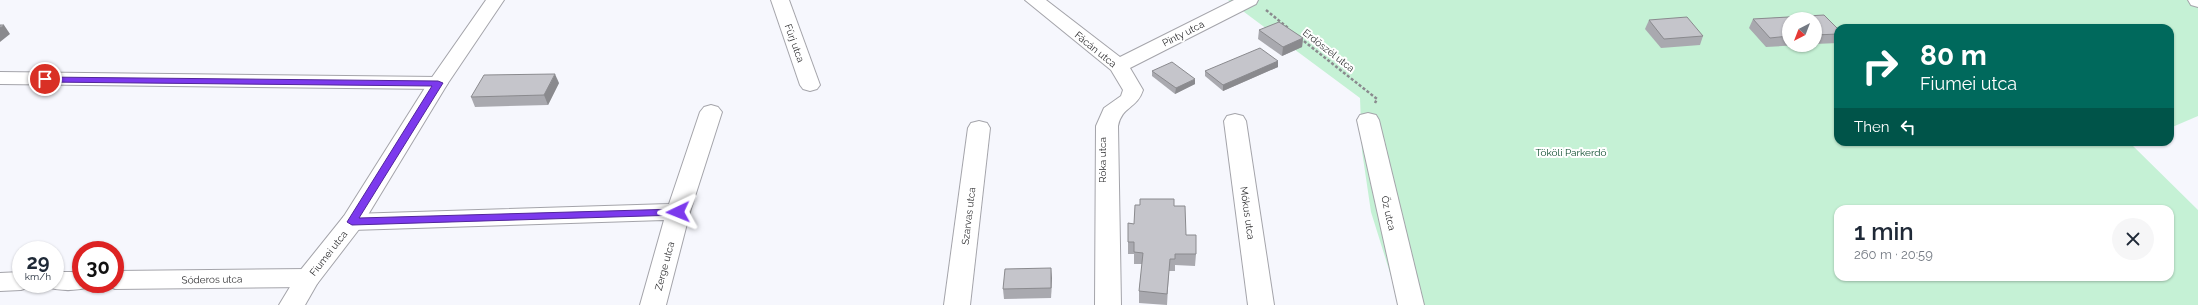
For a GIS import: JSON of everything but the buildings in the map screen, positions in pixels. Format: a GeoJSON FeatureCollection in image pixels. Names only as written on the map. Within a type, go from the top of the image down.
{"type":"FeatureCollection","features":[{"type":"Feature","properties":{"kind":"street","name":"Fiumei utca"},"geometry":{"type":"LineString","coordinates":[[292,305],[308,278],[352,222],[438,83],[495,0]]}},
{"type":"Feature","properties":{"kind":"street","name":"Fürj utca"},"geometry":{"type":"LineString","coordinates":[[780,0],[810,86]]}},
{"type":"Feature","properties":{"kind":"street","name":"Fácán utca"},"geometry":{"type":"LineString","coordinates":[[1034,0],[1118,66],[1127,78],[1132,90],[1130,99],[1115,107],[1109,116],[1107,126]]}},
{"type":"Feature","properties":{"kind":"street","name":"Pinty utca"},"geometry":{"type":"LineString","coordinates":[[1118,66],[1255,3]]}},
{"type":"Feature","properties":{"kind":"street"},"geometry":{"type":"LineString","coordinates":[[0,78],[438,83]]}},
{"type":"Feature","properties":{"kind":"street","name":"Zerge utca"},"geometry":{"type":"LineString","coordinates":[[653,305],[678,212],[711,112]]}},
{"type":"Feature","properties":{"kind":"street","name":"Őz utca"},"geometry":{"type":"LineString","coordinates":[[1368,120],[1411,305]]}},
{"type":"Feature","properties":{"kind":"street","name":"Mókus utca"},"geometry":{"type":"LineString","coordinates":[[1235,121],[1261,305]]}},
{"type":"Feature","properties":{"kind":"street","name":"Róka utca"},"geometry":{"type":"LineString","coordinates":[[1102,305],[1102,126],[1107,126],[1108,305]]}},
{"type":"Feature","properties":{"kind":"street","name":"Szarvas utca"},"geometry":{"type":"LineString","coordinates":[[957,305],[979,128]]}},
{"type":"Feature","properties":{"kind":"street"},"geometry":{"type":"LineString","coordinates":[[352,222],[678,212]]}},
{"type":"Feature","properties":{"kind":"street","name":"Sóderos utca"},"geometry":{"type":"LineString","coordinates":[[124,280],[308,278]]}},
{"type":"Feature","properties":{"kind":"street"},"geometry":{"type":"LineString","coordinates":[[0,282],[12,281]]}},
{"type":"Feature","properties":{"kind":"path","name":"Erdőszél utca"},"geometry":{"type":"LineString","coordinates":[[1255,3],[1292,31]]}},
{"type":"Feature","properties":{"kind":"path","name":"Erdőszél utca"},"geometry":{"type":"LineString","coordinates":[[1298,36],[1377,99],[1368,120]]}},
{"type":"Feature","properties":{"kind":"green space","name":"Tököli Parkerdő"},"geometry":{"type":"Polygon","coordinates":[[[1228,0],[2198,0],[2198,116],[2174,126],[2174,24],[1834,24],[1834,146],[2133,146],[2198,210],[2198,305],[1400,305],[1371,212],[1362,151],[1360,98],[1228,0]]]}},
{"type":"Feature","properties":{"kind":"route"},"geometry":{"type":"LineString","coordinates":[[45,79],[438,83],[352,222],[678,212]]}}]}
